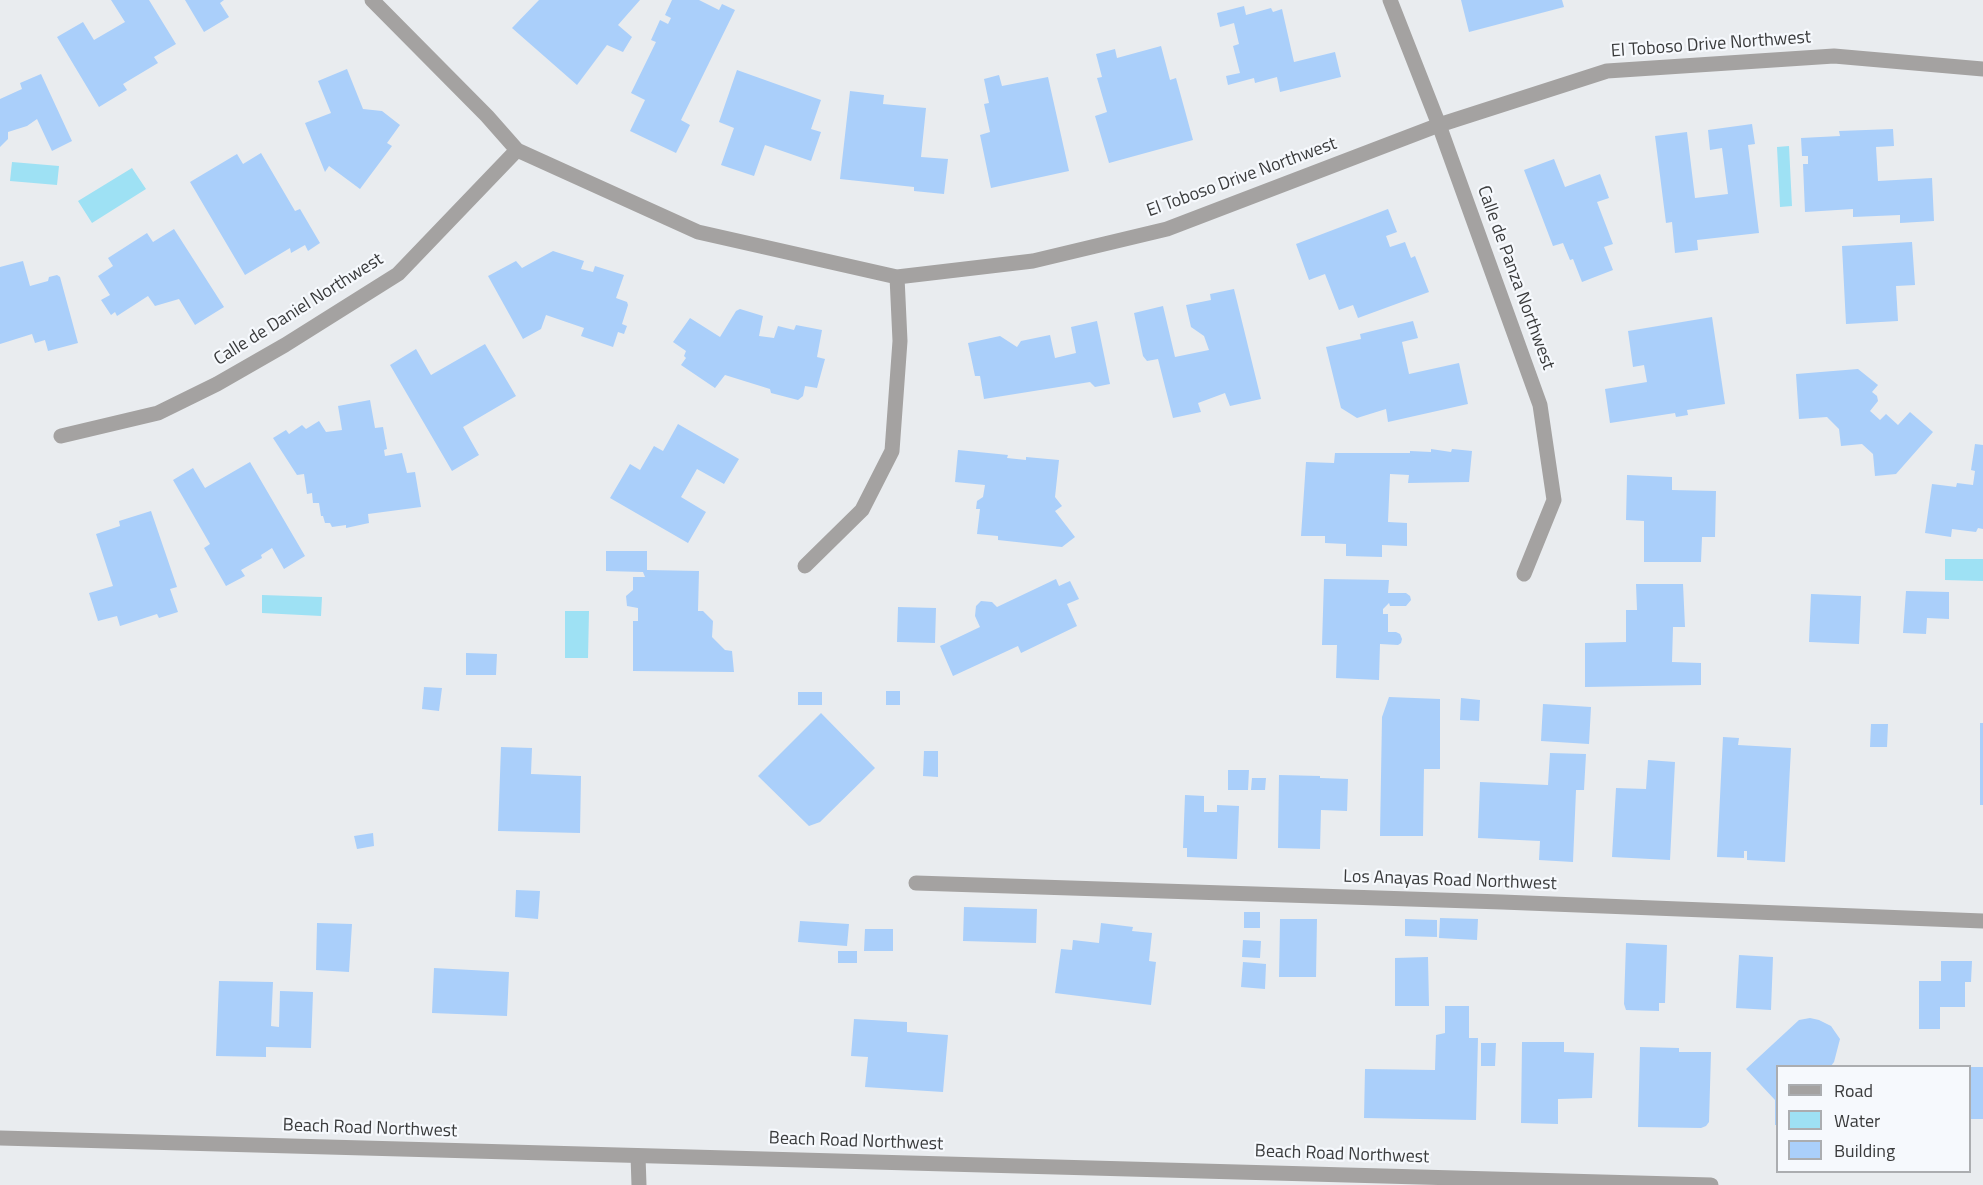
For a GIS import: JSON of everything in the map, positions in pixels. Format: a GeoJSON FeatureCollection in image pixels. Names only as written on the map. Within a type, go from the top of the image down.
{"type":"FeatureCollection","features":[{"type":"Feature","properties":{"kind":"street","name":"El Toboso Drive Northwest"},"geometry":{"type":"LineString","coordinates":[[372,0],[487,116],[517,150],[698,232],[897,277],[1033,261],[1167,230],[1439,125],[1607,71],[1834,56],[1983,69]]}},
{"type":"Feature","properties":{"kind":"street","name":"Calle de Panza Northwest"},"geometry":{"type":"LineString","coordinates":[[1390,0],[1439,125],[1540,405],[1554,500],[1524,574]]}},
{"type":"Feature","properties":{"kind":"street","name":"Calle de Daniel Northwest"},"geometry":{"type":"LineString","coordinates":[[61,436],[159,413],[217,384],[285,345],[398,274],[517,150]]}},
{"type":"Feature","properties":{"kind":"street"},"geometry":{"type":"LineString","coordinates":[[805,566],[862,510],[892,451],[900,341],[897,277]]}},
{"type":"Feature","properties":{"kind":"street","name":"Los Anayas Road Northwest"},"geometry":{"type":"LineString","coordinates":[[916,883],[1490,901],[1983,921]]}},
{"type":"Feature","properties":{"kind":"street","name":"Beach Road Northwest"},"geometry":{"type":"LineString","coordinates":[[0,1138],[1711,1185]]}},
{"type":"Feature","properties":{"kind":"street"},"geometry":{"type":"LineString","coordinates":[[638,1156],[639,1185]]}},
{"type":"Feature","properties":{"kind":"water"},"geometry":{"type":"Polygon","coordinates":[[[1789,146],[1792,206],[1780,207],[1777,147],[1789,146]]]}},
{"type":"Feature","properties":{"kind":"water"},"geometry":{"type":"Polygon","coordinates":[[[12,162],[59,166],[57,185],[10,181],[12,162]]]}},
{"type":"Feature","properties":{"kind":"water"},"geometry":{"type":"Polygon","coordinates":[[[132,168],[146,189],[92,223],[78,201],[132,168]]]}},
{"type":"Feature","properties":{"kind":"water"},"geometry":{"type":"Polygon","coordinates":[[[1945,559],[1983,559],[1983,581],[1945,580],[1945,559]]]}},
{"type":"Feature","properties":{"kind":"water"},"geometry":{"type":"Polygon","coordinates":[[[262,595],[322,597],[321,616],[262,613],[262,595]]]}},
{"type":"Feature","properties":{"kind":"water"},"geometry":{"type":"Polygon","coordinates":[[[565,611],[589,611],[588,658],[565,658],[565,611]]]}},
{"type":"Feature","properties":{"kind":"building"},"geometry":{"type":"Polygon","coordinates":[[[111,0],[149,0],[176,44],[154,57],[158,63],[123,84],[127,90],[99,107],[57,37],[83,22],[94,40],[125,22],[111,0]]]}},
{"type":"Feature","properties":{"kind":"building"},"geometry":{"type":"Polygon","coordinates":[[[185,0],[224,0],[220,3],[229,17],[204,32],[185,0]]]}},
{"type":"Feature","properties":{"kind":"building"},"geometry":{"type":"Polygon","coordinates":[[[539,0],[640,0],[618,25],[632,37],[623,52],[607,45],[577,85],[512,28],[539,0]]]}},
{"type":"Feature","properties":{"kind":"building"},"geometry":{"type":"Polygon","coordinates":[[[672,0],[699,0],[719,10],[722,4],[735,10],[681,120],[690,125],[676,153],[630,131],[645,100],[631,93],[656,42],[651,40],[660,20],[668,24],[671,18],[665,15],[672,0]]]}},
{"type":"Feature","properties":{"kind":"building"},"geometry":{"type":"Polygon","coordinates":[[[1461,0],[1562,0],[1564,7],[1469,32],[1461,0]]]}},
{"type":"Feature","properties":{"kind":"building"},"geometry":{"type":"Polygon","coordinates":[[[1244,6],[1246,15],[1271,8],[1273,12],[1282,9],[1294,62],[1335,52],[1341,77],[1280,92],[1277,77],[1255,83],[1254,78],[1228,85],[1226,76],[1240,73],[1233,46],[1239,44],[1234,23],[1220,27],[1217,13],[1244,6]]]}},
{"type":"Feature","properties":{"kind":"building"},"geometry":{"type":"Polygon","coordinates":[[[1161,46],[1170,80],[1176,78],[1193,140],[1109,163],[1095,116],[1107,112],[1097,78],[1102,77],[1096,54],[1115,49],[1117,58],[1161,46]]]}},
{"type":"Feature","properties":{"kind":"building"},"geometry":{"type":"Polygon","coordinates":[[[347,69],[363,109],[382,111],[400,125],[387,143],[392,146],[360,189],[329,166],[325,172],[305,123],[331,113],[318,81],[347,69]]]}},
{"type":"Feature","properties":{"kind":"building"},"geometry":{"type":"Polygon","coordinates":[[[737,70],[821,100],[811,129],[821,132],[811,161],[765,145],[754,176],[721,165],[734,128],[719,122],[737,70]]]}},
{"type":"Feature","properties":{"kind":"building"},"geometry":{"type":"Polygon","coordinates":[[[41,74],[72,141],[52,151],[37,119],[27,126],[8,132],[8,139],[0,147],[0,99],[22,89],[20,83],[41,74]]]}},
{"type":"Feature","properties":{"kind":"building"},"geometry":{"type":"Polygon","coordinates":[[[999,75],[1002,86],[1048,77],[1069,171],[991,188],[980,135],[990,132],[984,104],[989,103],[984,79],[999,75]]]}},
{"type":"Feature","properties":{"kind":"building"},"geometry":{"type":"Polygon","coordinates":[[[850,91],[884,95],[883,104],[926,108],[921,157],[948,159],[944,194],[914,191],[914,187],[840,179],[850,91]]]}},
{"type":"Feature","properties":{"kind":"building"},"geometry":{"type":"Polygon","coordinates":[[[1752,124],[1755,144],[1748,145],[1759,233],[1697,240],[1698,250],[1675,253],[1672,222],[1666,223],[1655,136],[1687,132],[1695,198],[1728,194],[1722,148],[1710,150],[1708,130],[1752,124]]]}},
{"type":"Feature","properties":{"kind":"building"},"geometry":{"type":"Polygon","coordinates":[[[1893,129],[1894,146],[1876,147],[1878,181],[1932,178],[1934,221],[1900,223],[1900,215],[1853,217],[1853,209],[1805,212],[1803,164],[1808,164],[1808,156],[1802,156],[1801,138],[1840,136],[1839,131],[1893,129]]]}},
{"type":"Feature","properties":{"kind":"building"},"geometry":{"type":"Polygon","coordinates":[[[261,153],[295,211],[300,209],[320,243],[308,251],[305,245],[291,253],[290,248],[245,275],[190,182],[237,154],[243,164],[261,153]]]}},
{"type":"Feature","properties":{"kind":"building"},"geometry":{"type":"Polygon","coordinates":[[[1554,159],[1565,187],[1600,174],[1609,198],[1597,202],[1613,244],[1604,247],[1613,270],[1582,282],[1573,259],[1570,260],[1563,243],[1553,246],[1524,170],[1554,159]]]}},
{"type":"Feature","properties":{"kind":"building"},"geometry":{"type":"Polygon","coordinates":[[[1388,209],[1397,232],[1386,236],[1390,247],[1405,242],[1411,258],[1415,256],[1429,292],[1358,318],[1353,305],[1339,310],[1325,274],[1309,280],[1296,244],[1388,209]]]}},
{"type":"Feature","properties":{"kind":"building"},"geometry":{"type":"Polygon","coordinates":[[[174,229],[224,307],[195,325],[179,299],[155,306],[148,296],[117,316],[115,312],[111,315],[101,300],[110,295],[98,276],[113,266],[108,258],[147,233],[153,242],[174,229]]]}},
{"type":"Feature","properties":{"kind":"building"},"geometry":{"type":"Polygon","coordinates":[[[1912,242],[1915,285],[1896,286],[1898,321],[1846,324],[1842,246],[1912,242]]]}},
{"type":"Feature","properties":{"kind":"building"},"geometry":{"type":"Polygon","coordinates":[[[553,251],[584,261],[581,269],[593,272],[595,266],[624,275],[616,298],[627,302],[622,324],[627,326],[624,334],[618,332],[613,347],[581,336],[584,328],[546,315],[541,329],[523,339],[488,276],[516,261],[522,268],[553,251]]]}},
{"type":"Feature","properties":{"kind":"building"},"geometry":{"type":"Polygon","coordinates":[[[23,261],[30,286],[48,281],[49,277],[57,275],[60,277],[78,343],[48,351],[45,340],[35,343],[32,334],[0,344],[0,267],[23,261]]]}},
{"type":"Feature","properties":{"kind":"building"},"geometry":{"type":"Polygon","coordinates":[[[1234,289],[1261,399],[1230,406],[1225,393],[1198,403],[1201,412],[1173,418],[1158,359],[1147,361],[1143,356],[1134,313],[1163,306],[1175,357],[1209,350],[1204,336],[1191,327],[1186,305],[1211,300],[1210,294],[1234,289]]]}},
{"type":"Feature","properties":{"kind":"building"},"geometry":{"type":"Polygon","coordinates":[[[740,309],[763,316],[759,336],[774,338],[778,326],[794,330],[796,325],[822,330],[817,357],[825,359],[817,388],[805,386],[803,396],[798,400],[771,393],[770,389],[725,375],[715,388],[681,365],[686,358],[684,356],[686,351],[673,342],[690,318],[720,337],[736,311],[740,309]]]}},
{"type":"Feature","properties":{"kind":"building"},"geometry":{"type":"Polygon","coordinates":[[[1712,317],[1725,404],[1687,410],[1688,415],[1676,417],[1675,413],[1610,423],[1605,389],[1647,382],[1644,365],[1633,367],[1628,331],[1712,317]]]}},
{"type":"Feature","properties":{"kind":"building"},"geometry":{"type":"Polygon","coordinates":[[[1097,321],[1110,384],[1095,387],[1090,382],[984,399],[980,376],[975,376],[968,343],[1000,336],[1017,347],[1021,341],[1050,335],[1055,358],[1076,353],[1071,327],[1097,321]]]}},
{"type":"Feature","properties":{"kind":"building"},"geometry":{"type":"Polygon","coordinates":[[[1413,321],[1418,338],[1402,342],[1409,374],[1459,363],[1468,404],[1388,422],[1386,409],[1357,418],[1341,408],[1326,347],[1361,339],[1360,334],[1413,321]]]}},
{"type":"Feature","properties":{"kind":"building"},"geometry":{"type":"Polygon","coordinates":[[[485,344],[516,396],[463,427],[479,455],[452,471],[390,365],[416,349],[431,375],[485,344]]]}},
{"type":"Feature","properties":{"kind":"building"},"geometry":{"type":"Polygon","coordinates":[[[1858,369],[1878,385],[1872,392],[1877,396],[1878,401],[1870,411],[1880,420],[1886,414],[1898,425],[1910,412],[1933,432],[1896,474],[1875,476],[1873,454],[1862,444],[1841,446],[1839,429],[1827,417],[1799,419],[1796,374],[1858,369]]]}},
{"type":"Feature","properties":{"kind":"building"},"geometry":{"type":"Polygon","coordinates":[[[370,400],[375,428],[383,427],[387,449],[384,450],[385,456],[402,453],[407,473],[415,472],[421,507],[368,514],[369,523],[346,528],[346,525],[332,527],[330,523],[325,523],[321,516],[319,503],[313,503],[312,493],[307,494],[304,474],[297,475],[273,438],[286,430],[289,434],[302,425],[306,429],[319,421],[326,432],[342,430],[338,406],[370,400]]]}},
{"type":"Feature","properties":{"kind":"building"},"geometry":{"type":"Polygon","coordinates":[[[678,424],[739,459],[724,484],[697,469],[681,497],[706,512],[688,543],[610,498],[630,464],[640,470],[654,446],[663,451],[678,424]]]}},
{"type":"Feature","properties":{"kind":"building"},"geometry":{"type":"Polygon","coordinates":[[[1975,444],[1983,445],[1983,529],[1978,528],[1976,532],[1952,529],[1951,537],[1925,533],[1932,484],[1956,487],[1957,483],[1973,485],[1975,471],[1971,470],[1975,444]]]}},
{"type":"Feature","properties":{"kind":"building"},"geometry":{"type":"Polygon","coordinates":[[[1431,449],[1451,452],[1452,449],[1472,451],[1469,482],[1408,483],[1409,475],[1390,474],[1388,522],[1407,523],[1407,546],[1382,545],[1382,557],[1346,556],[1346,544],[1325,543],[1325,536],[1301,536],[1306,462],[1334,463],[1335,453],[1410,453],[1410,451],[1431,452],[1431,449]]]}},
{"type":"Feature","properties":{"kind":"building"},"geometry":{"type":"Polygon","coordinates":[[[958,450],[1008,455],[1007,458],[1026,460],[1026,457],[1059,460],[1055,497],[1062,506],[1055,511],[1075,537],[1062,547],[998,540],[998,536],[977,534],[980,509],[976,509],[977,501],[983,497],[985,485],[955,482],[958,450]]]}},
{"type":"Feature","properties":{"kind":"building"},"geometry":{"type":"Polygon","coordinates":[[[250,462],[305,556],[284,569],[272,548],[261,555],[262,558],[241,570],[245,576],[226,586],[204,548],[210,544],[173,480],[193,468],[205,488],[250,462]]]}},
{"type":"Feature","properties":{"kind":"building"},"geometry":{"type":"Polygon","coordinates":[[[1627,475],[1672,477],[1672,490],[1716,491],[1715,537],[1702,537],[1701,562],[1644,562],[1644,521],[1626,520],[1627,475]]]}},
{"type":"Feature","properties":{"kind":"building"},"geometry":{"type":"Polygon","coordinates":[[[151,511],[177,587],[170,589],[178,612],[159,618],[157,614],[120,626],[117,616],[98,621],[89,593],[113,586],[96,534],[120,526],[119,521],[151,511]]]}},
{"type":"Feature","properties":{"kind":"building"},"geometry":{"type":"Polygon","coordinates":[[[606,551],[647,551],[647,570],[699,571],[698,611],[703,611],[713,621],[712,637],[725,650],[732,651],[734,672],[633,671],[633,621],[638,621],[638,608],[627,606],[626,596],[633,590],[633,577],[645,577],[643,572],[606,571],[606,551]]]}},
{"type":"Feature","properties":{"kind":"building"},"geometry":{"type":"Polygon","coordinates":[[[1056,579],[1059,586],[1070,581],[1079,599],[1067,604],[1077,626],[1021,653],[1018,646],[953,676],[940,646],[980,627],[975,616],[976,606],[981,601],[992,602],[997,607],[1056,579]]]}},
{"type":"Feature","properties":{"kind":"building"},"geometry":{"type":"Polygon","coordinates":[[[1324,579],[1389,580],[1388,593],[1406,593],[1410,596],[1411,600],[1406,606],[1390,606],[1389,603],[1383,609],[1383,614],[1388,614],[1388,632],[1400,634],[1402,639],[1398,645],[1380,644],[1379,680],[1336,678],[1337,645],[1322,645],[1324,579]]]}},
{"type":"Feature","properties":{"kind":"building"},"geometry":{"type":"Polygon","coordinates":[[[1636,584],[1683,584],[1685,627],[1673,627],[1672,662],[1701,663],[1701,685],[1585,687],[1585,643],[1626,642],[1626,610],[1637,610],[1636,584]]]}},
{"type":"Feature","properties":{"kind":"building"},"geometry":{"type":"Polygon","coordinates":[[[1906,591],[1949,592],[1949,619],[1927,618],[1926,634],[1903,633],[1906,591]]]}},
{"type":"Feature","properties":{"kind":"building"},"geometry":{"type":"Polygon","coordinates":[[[1811,594],[1861,596],[1859,644],[1809,642],[1811,594]]]}},
{"type":"Feature","properties":{"kind":"building"},"geometry":{"type":"Polygon","coordinates":[[[898,607],[936,608],[935,643],[897,642],[898,607]]]}},
{"type":"Feature","properties":{"kind":"building"},"geometry":{"type":"Polygon","coordinates":[[[466,653],[497,654],[496,675],[466,675],[466,653]]]}},
{"type":"Feature","properties":{"kind":"building"},"geometry":{"type":"Polygon","coordinates":[[[424,687],[442,688],[439,711],[422,709],[424,687]]]}},
{"type":"Feature","properties":{"kind":"building"},"geometry":{"type":"Polygon","coordinates":[[[886,691],[900,691],[900,705],[886,705],[886,691]]]}},
{"type":"Feature","properties":{"kind":"building"},"geometry":{"type":"Polygon","coordinates":[[[798,692],[822,692],[822,705],[798,705],[798,692]]]}},
{"type":"Feature","properties":{"kind":"building"},"geometry":{"type":"Polygon","coordinates":[[[1389,697],[1440,699],[1440,769],[1424,769],[1423,836],[1380,836],[1382,717],[1389,697]]]}},
{"type":"Feature","properties":{"kind":"building"},"geometry":{"type":"Polygon","coordinates":[[[1461,698],[1480,700],[1479,721],[1460,720],[1461,698]]]}},
{"type":"Feature","properties":{"kind":"building"},"geometry":{"type":"Polygon","coordinates":[[[1543,704],[1591,707],[1589,744],[1541,741],[1543,704]]]}},
{"type":"Feature","properties":{"kind":"building"},"geometry":{"type":"Polygon","coordinates":[[[821,713],[875,768],[820,822],[809,826],[758,776],[821,713]]]}},
{"type":"Feature","properties":{"kind":"building"},"geometry":{"type":"Polygon","coordinates":[[[1980,723],[1983,723],[1983,805],[1980,805],[1980,723]]]}},
{"type":"Feature","properties":{"kind":"building"},"geometry":{"type":"Polygon","coordinates":[[[1871,724],[1888,724],[1887,747],[1870,747],[1871,724]]]}},
{"type":"Feature","properties":{"kind":"building"},"geometry":{"type":"Polygon","coordinates":[[[1723,737],[1739,738],[1738,745],[1791,748],[1785,862],[1747,860],[1747,851],[1744,851],[1744,858],[1717,857],[1723,737]]]}},
{"type":"Feature","properties":{"kind":"building"},"geometry":{"type":"Polygon","coordinates":[[[501,747],[532,748],[531,774],[581,776],[580,833],[498,831],[501,747]]]}},
{"type":"Feature","properties":{"kind":"building"},"geometry":{"type":"Polygon","coordinates":[[[924,751],[938,751],[938,777],[923,776],[924,751]]]}},
{"type":"Feature","properties":{"kind":"building"},"geometry":{"type":"Polygon","coordinates":[[[1550,753],[1586,754],[1584,790],[1576,790],[1573,862],[1539,860],[1540,841],[1478,838],[1480,782],[1548,785],[1550,753]]]}},
{"type":"Feature","properties":{"kind":"building"},"geometry":{"type":"Polygon","coordinates":[[[1648,760],[1675,762],[1670,860],[1612,857],[1616,788],[1646,789],[1648,760]]]}},
{"type":"Feature","properties":{"kind":"building"},"geometry":{"type":"Polygon","coordinates":[[[1228,770],[1249,770],[1248,790],[1228,790],[1228,770]]]}},
{"type":"Feature","properties":{"kind":"building"},"geometry":{"type":"Polygon","coordinates":[[[1279,775],[1348,779],[1347,811],[1321,810],[1320,849],[1278,848],[1279,775]]]}},
{"type":"Feature","properties":{"kind":"building"},"geometry":{"type":"Polygon","coordinates":[[[1252,778],[1266,778],[1265,790],[1251,790],[1252,778]]]}},
{"type":"Feature","properties":{"kind":"building"},"geometry":{"type":"Polygon","coordinates":[[[1185,795],[1204,796],[1204,812],[1217,812],[1217,805],[1239,806],[1237,859],[1187,857],[1187,848],[1183,848],[1185,795]]]}},
{"type":"Feature","properties":{"kind":"building"},"geometry":{"type":"Polygon","coordinates":[[[373,833],[374,846],[357,849],[354,836],[373,833]]]}},
{"type":"Feature","properties":{"kind":"building"},"geometry":{"type":"Polygon","coordinates":[[[516,890],[540,891],[538,919],[515,917],[516,890]]]}},
{"type":"Feature","properties":{"kind":"building"},"geometry":{"type":"Polygon","coordinates":[[[964,907],[1037,909],[1036,943],[963,941],[964,907]]]}},
{"type":"Feature","properties":{"kind":"building"},"geometry":{"type":"Polygon","coordinates":[[[1244,912],[1260,912],[1260,928],[1244,928],[1244,912]]]}},
{"type":"Feature","properties":{"kind":"building"},"geometry":{"type":"Polygon","coordinates":[[[1440,918],[1478,919],[1477,940],[1439,938],[1440,918]]]}},
{"type":"Feature","properties":{"kind":"building"},"geometry":{"type":"Polygon","coordinates":[[[1280,919],[1317,919],[1316,977],[1279,977],[1280,919]]]}},
{"type":"Feature","properties":{"kind":"building"},"geometry":{"type":"Polygon","coordinates":[[[1405,919],[1437,920],[1437,937],[1405,936],[1405,919]]]}},
{"type":"Feature","properties":{"kind":"building"},"geometry":{"type":"Polygon","coordinates":[[[800,921],[849,924],[847,946],[798,942],[800,921]]]}},
{"type":"Feature","properties":{"kind":"building"},"geometry":{"type":"Polygon","coordinates":[[[317,923],[352,924],[349,972],[316,970],[317,923]]]}},
{"type":"Feature","properties":{"kind":"building"},"geometry":{"type":"Polygon","coordinates":[[[1101,923],[1133,927],[1132,931],[1152,933],[1149,961],[1156,962],[1151,1005],[1055,993],[1061,949],[1072,950],[1073,940],[1099,943],[1101,923]]]}},
{"type":"Feature","properties":{"kind":"building"},"geometry":{"type":"Polygon","coordinates":[[[865,929],[893,929],[893,951],[864,951],[865,929]]]}},
{"type":"Feature","properties":{"kind":"building"},"geometry":{"type":"Polygon","coordinates":[[[1243,940],[1261,941],[1260,958],[1242,957],[1243,940]]]}},
{"type":"Feature","properties":{"kind":"building"},"geometry":{"type":"Polygon","coordinates":[[[1626,943],[1667,945],[1665,1003],[1659,1003],[1659,1011],[1626,1010],[1624,1004],[1626,943]]]}},
{"type":"Feature","properties":{"kind":"building"},"geometry":{"type":"Polygon","coordinates":[[[838,951],[857,951],[857,963],[838,963],[838,951]]]}},
{"type":"Feature","properties":{"kind":"building"},"geometry":{"type":"Polygon","coordinates":[[[1739,955],[1773,957],[1771,1010],[1736,1008],[1739,955]]]}},
{"type":"Feature","properties":{"kind":"building"},"geometry":{"type":"Polygon","coordinates":[[[1428,957],[1429,1006],[1395,1006],[1395,958],[1428,957]]]}},
{"type":"Feature","properties":{"kind":"building"},"geometry":{"type":"Polygon","coordinates":[[[1941,961],[1972,961],[1971,982],[1965,982],[1965,1007],[1940,1007],[1940,1029],[1919,1029],[1919,981],[1941,981],[1941,961]]]}},
{"type":"Feature","properties":{"kind":"building"},"geometry":{"type":"Polygon","coordinates":[[[1243,962],[1266,964],[1265,989],[1241,987],[1243,962]]]}},
{"type":"Feature","properties":{"kind":"building"},"geometry":{"type":"Polygon","coordinates":[[[434,968],[509,972],[507,1016],[432,1013],[434,968]]]}},
{"type":"Feature","properties":{"kind":"building"},"geometry":{"type":"Polygon","coordinates":[[[219,981],[273,982],[271,1026],[279,1027],[280,991],[313,992],[311,1048],[266,1047],[266,1057],[216,1056],[219,981]]]}},
{"type":"Feature","properties":{"kind":"building"},"geometry":{"type":"Polygon","coordinates":[[[1445,1006],[1469,1006],[1469,1038],[1478,1038],[1476,1120],[1364,1118],[1365,1069],[1435,1070],[1436,1035],[1445,1033],[1445,1006]]]}},
{"type":"Feature","properties":{"kind":"building"},"geometry":{"type":"Polygon","coordinates":[[[1810,1018],[1819,1020],[1831,1026],[1840,1039],[1832,1065],[1776,1065],[1775,1125],[1775,1100],[1746,1069],[1799,1020],[1810,1018]]]}},
{"type":"Feature","properties":{"kind":"building"},"geometry":{"type":"Polygon","coordinates":[[[854,1019],[907,1022],[907,1032],[948,1035],[943,1092],[865,1087],[868,1057],[851,1056],[854,1019]]]}},
{"type":"Feature","properties":{"kind":"building"},"geometry":{"type":"Polygon","coordinates":[[[1522,1042],[1564,1042],[1564,1052],[1594,1053],[1592,1098],[1558,1099],[1558,1124],[1521,1123],[1522,1042]]]}},
{"type":"Feature","properties":{"kind":"building"},"geometry":{"type":"Polygon","coordinates":[[[1481,1043],[1496,1043],[1495,1066],[1481,1066],[1481,1043]]]}},
{"type":"Feature","properties":{"kind":"building"},"geometry":{"type":"Polygon","coordinates":[[[1640,1047],[1679,1048],[1679,1052],[1711,1052],[1709,1122],[1706,1126],[1701,1128],[1638,1127],[1640,1047]]]}},
{"type":"Feature","properties":{"kind":"building"},"geometry":{"type":"Polygon","coordinates":[[[1971,1067],[1983,1067],[1983,1119],[1971,1119],[1971,1067]]]}}]}
